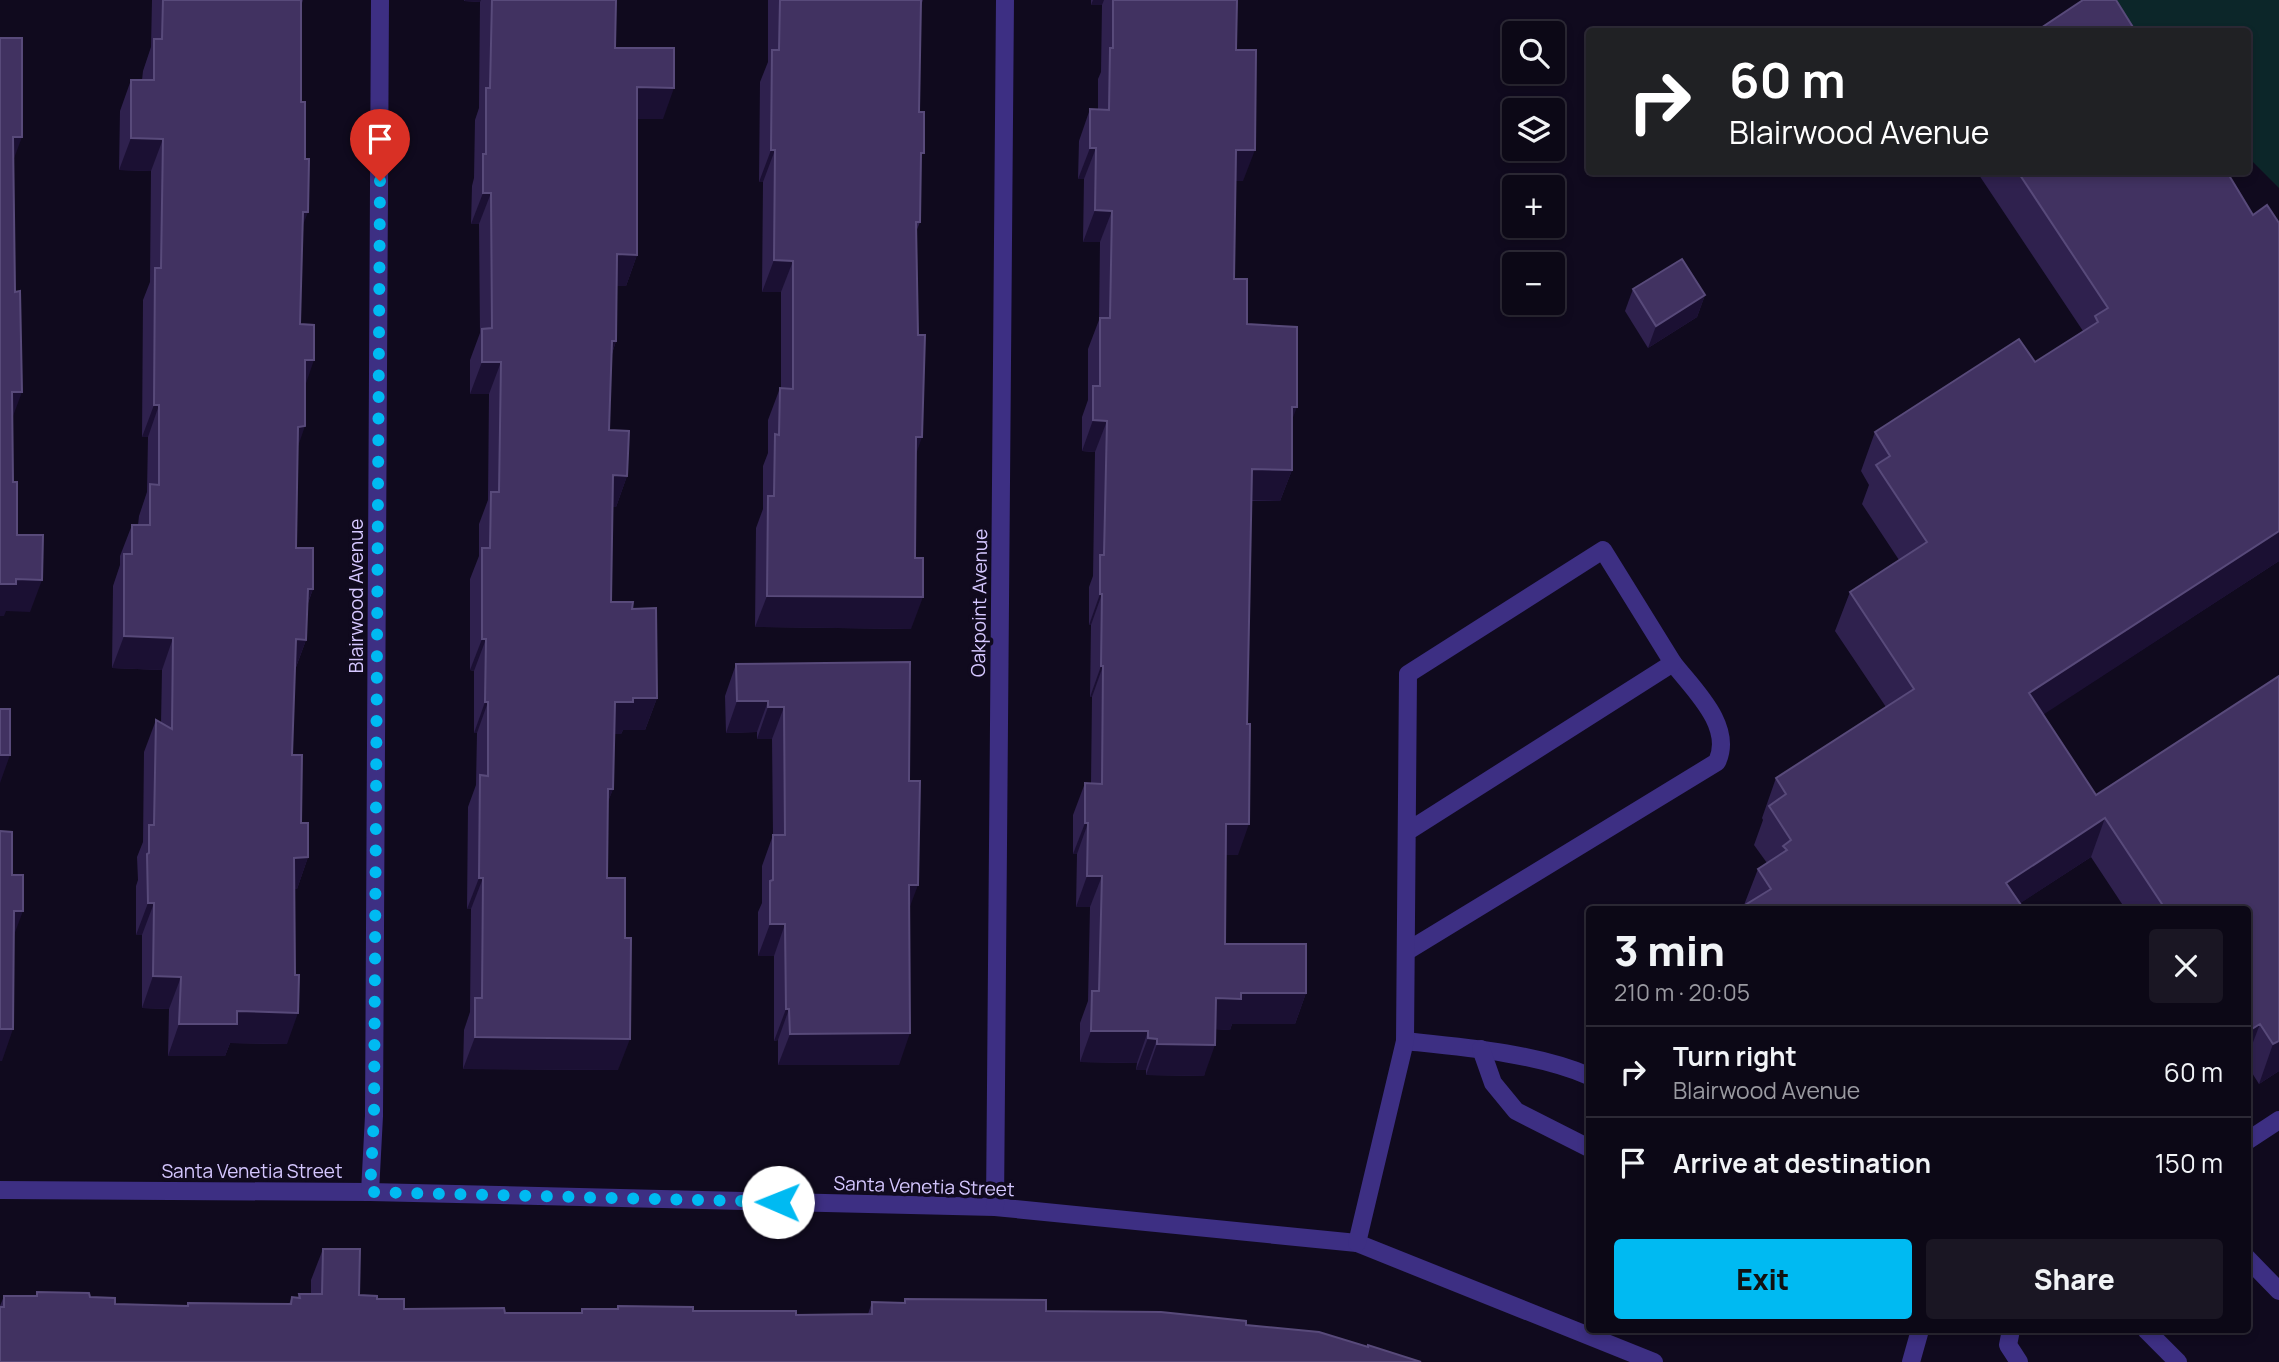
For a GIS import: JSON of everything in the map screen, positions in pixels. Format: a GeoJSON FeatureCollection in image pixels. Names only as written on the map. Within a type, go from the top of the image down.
{"type":"FeatureCollection","features":[{"type":"Feature","properties":{"kind":"street","name":"Blairwood Avenue"},"geometry":{"type":"LineString","coordinates":[[370,1192],[374,1102],[380,0]]}},
{"type":"Feature","properties":{"kind":"street","name":"Oakpoint Avenue"},"geometry":{"type":"LineString","coordinates":[[995,1207],[1005,0]]}},
{"type":"Feature","properties":{"kind":"street"},"geometry":{"type":"LineString","coordinates":[[1357,1243],[1405,1041],[1408,674],[1603,550],[1673,663],[1715,720],[1721,744],[1717,762],[1407,951]]}},
{"type":"Feature","properties":{"kind":"street"},"geometry":{"type":"LineString","coordinates":[[1407,832],[1673,663]]}},
{"type":"Feature","properties":{"kind":"street"},"geometry":{"type":"LineString","coordinates":[[1405,1041],[1481,1049],[1571,1068],[1586,1075]]}},
{"type":"Feature","properties":{"kind":"street"},"geometry":{"type":"LineString","coordinates":[[1481,1049],[1493,1083],[1516,1111],[1586,1146]]}},
{"type":"Feature","properties":{"kind":"street"},"geometry":{"type":"LineString","coordinates":[[2251,1138],[2279,1120]]}},
{"type":"Feature","properties":{"kind":"street","name":"Santa Venetia Street"},"geometry":{"type":"LineString","coordinates":[[0,1189],[370,1192],[995,1207],[1357,1243],[1654,1362]]}},
{"type":"Feature","properties":{"kind":"street"},"geometry":{"type":"LineString","coordinates":[[2251,1262],[2279,1291]]}},
{"type":"Feature","properties":{"kind":"street"},"geometry":{"type":"LineString","coordinates":[[1911,1362],[1918,1333]]}},
{"type":"Feature","properties":{"kind":"street"},"geometry":{"type":"LineString","coordinates":[[2010,1333],[2008,1345],[2019,1362]]}},
{"type":"Feature","properties":{"kind":"street"},"geometry":{"type":"LineString","coordinates":[[2149,1333],[2178,1362]]}},
{"type":"Feature","properties":{"kind":"green space"},"geometry":{"type":"Polygon","coordinates":[[[2108,0],[2279,0],[2279,188],[2251,160],[2251,28],[2120,28],[2108,0]]]}},
{"type":"Feature","properties":{"kind":"building"},"geometry":{"type":"Polygon","coordinates":[[[163,0],[301,0],[301,102],[305,102],[305,159],[309,159],[308,212],[303,212],[300,324],[314,325],[314,360],[305,360],[305,426],[298,427],[296,548],[313,548],[313,589],[308,589],[306,640],[296,639],[292,755],[302,755],[301,823],[308,823],[308,857],[294,858],[298,1013],[237,1011],[237,1024],[179,1024],[181,977],[153,976],[154,903],[148,903],[147,854],[149,825],[154,825],[156,720],[172,729],[173,638],[124,636],[124,554],[132,554],[132,525],[150,525],[150,484],[159,485],[159,405],[154,405],[155,268],[161,268],[163,139],[131,138],[131,80],[154,80],[154,39],[162,39],[163,0]]]}},
{"type":"Feature","properties":{"kind":"building"},"geometry":{"type":"Polygon","coordinates":[[[492,0],[616,0],[615,48],[674,48],[674,88],[637,87],[637,255],[617,254],[616,341],[612,341],[609,430],[629,431],[627,476],[613,475],[611,602],[633,602],[632,609],[656,608],[657,698],[633,698],[633,702],[615,702],[613,789],[608,789],[607,878],[625,878],[625,938],[631,938],[630,1039],[475,1037],[475,998],[482,998],[480,775],[488,776],[486,639],[482,639],[482,548],[490,548],[491,492],[499,492],[501,362],[482,362],[482,329],[492,328],[491,193],[483,193],[483,154],[486,154],[486,88],[490,88],[492,0]]]}},
{"type":"Feature","properties":{"kind":"building"},"geometry":{"type":"Polygon","coordinates":[[[780,0],[921,0],[919,112],[924,112],[924,153],[921,153],[920,222],[916,222],[918,335],[925,335],[922,437],[916,437],[915,558],[923,558],[923,597],[767,596],[768,496],[774,496],[775,434],[779,435],[780,388],[793,389],[793,261],[774,260],[772,50],[779,50],[780,0]]]}},
{"type":"Feature","properties":{"kind":"building"},"geometry":{"type":"Polygon","coordinates":[[[1113,0],[1237,0],[1236,50],[1256,50],[1255,150],[1236,150],[1234,279],[1247,279],[1247,324],[1297,327],[1297,407],[1292,407],[1292,470],[1252,469],[1247,724],[1250,724],[1249,824],[1226,824],[1225,944],[1306,944],[1306,993],[1241,993],[1241,999],[1216,998],[1215,1045],[1157,1044],[1157,1039],[1148,1038],[1148,1031],[1091,1031],[1092,991],[1099,991],[1102,876],[1087,876],[1088,823],[1085,823],[1085,783],[1102,784],[1100,555],[1104,555],[1107,421],[1093,420],[1093,386],[1100,386],[1100,318],[1110,318],[1112,211],[1095,210],[1096,148],[1090,148],[1090,109],[1109,110],[1113,0]]]}},
{"type":"Feature","properties":{"kind":"building"},"geometry":{"type":"Polygon","coordinates":[[[2083,0],[2116,0],[2134,28],[2041,28],[2083,0]]]}},
{"type":"Feature","properties":{"kind":"building"},"geometry":{"type":"Polygon","coordinates":[[[0,38],[22,38],[22,137],[13,137],[15,292],[20,291],[22,392],[12,392],[13,482],[17,482],[17,535],[43,535],[42,580],[16,579],[16,584],[0,584],[0,38]]]}},
{"type":"Feature","properties":{"kind":"building"},"geometry":{"type":"Polygon","coordinates":[[[2020,175],[2229,175],[2253,215],[2267,205],[2279,223],[2279,531],[2029,693],[2096,795],[2279,676],[2279,1041],[2273,1044],[2260,1024],[2251,1030],[2251,906],[2163,906],[2105,818],[2006,883],[2019,906],[1743,906],[1771,889],[1758,869],[1787,850],[1783,846],[1791,840],[1769,806],[1786,794],[1776,778],[1914,689],[1850,592],[1927,542],[1876,465],[1890,456],[1875,432],[2019,339],[2035,362],[2098,322],[2095,316],[2108,308],[2020,175]]]}},
{"type":"Feature","properties":{"kind":"building"},"geometry":{"type":"Polygon","coordinates":[[[1682,259],[1705,295],[1656,326],[1633,289],[1682,259]]]}},
{"type":"Feature","properties":{"kind":"building"},"geometry":{"type":"Polygon","coordinates":[[[910,662],[909,781],[920,781],[918,885],[909,885],[910,1033],[790,1034],[789,1009],[786,1009],[785,924],[770,924],[773,835],[785,835],[784,707],[768,707],[768,701],[737,701],[736,664],[910,662]]]}},
{"type":"Feature","properties":{"kind":"building"},"geometry":{"type":"Polygon","coordinates":[[[0,709],[10,709],[10,755],[0,755],[0,709]]]}},
{"type":"Feature","properties":{"kind":"building"},"geometry":{"type":"Polygon","coordinates":[[[0,831],[12,832],[12,875],[23,875],[23,911],[14,911],[13,1029],[0,1029],[0,831]]]}},
{"type":"Feature","properties":{"kind":"building"},"geometry":{"type":"Polygon","coordinates":[[[323,1249],[360,1249],[359,1295],[377,1296],[377,1299],[404,1299],[404,1309],[504,1308],[505,1313],[582,1313],[582,1309],[618,1309],[618,1306],[693,1307],[693,1311],[796,1311],[796,1315],[872,1314],[872,1302],[905,1303],[905,1299],[1046,1300],[1046,1311],[1161,1312],[1246,1321],[1246,1325],[1319,1332],[1421,1362],[0,1362],[0,1307],[4,1307],[4,1296],[37,1296],[37,1292],[89,1293],[90,1297],[115,1298],[115,1304],[291,1304],[292,1297],[300,1298],[299,1294],[322,1294],[323,1249]]]}},
{"type":"Feature","properties":{"kind":"route"},"geometry":{"type":"LineString","coordinates":[[380,181],[374,1116],[370,1192],[778,1202]]}}]}
